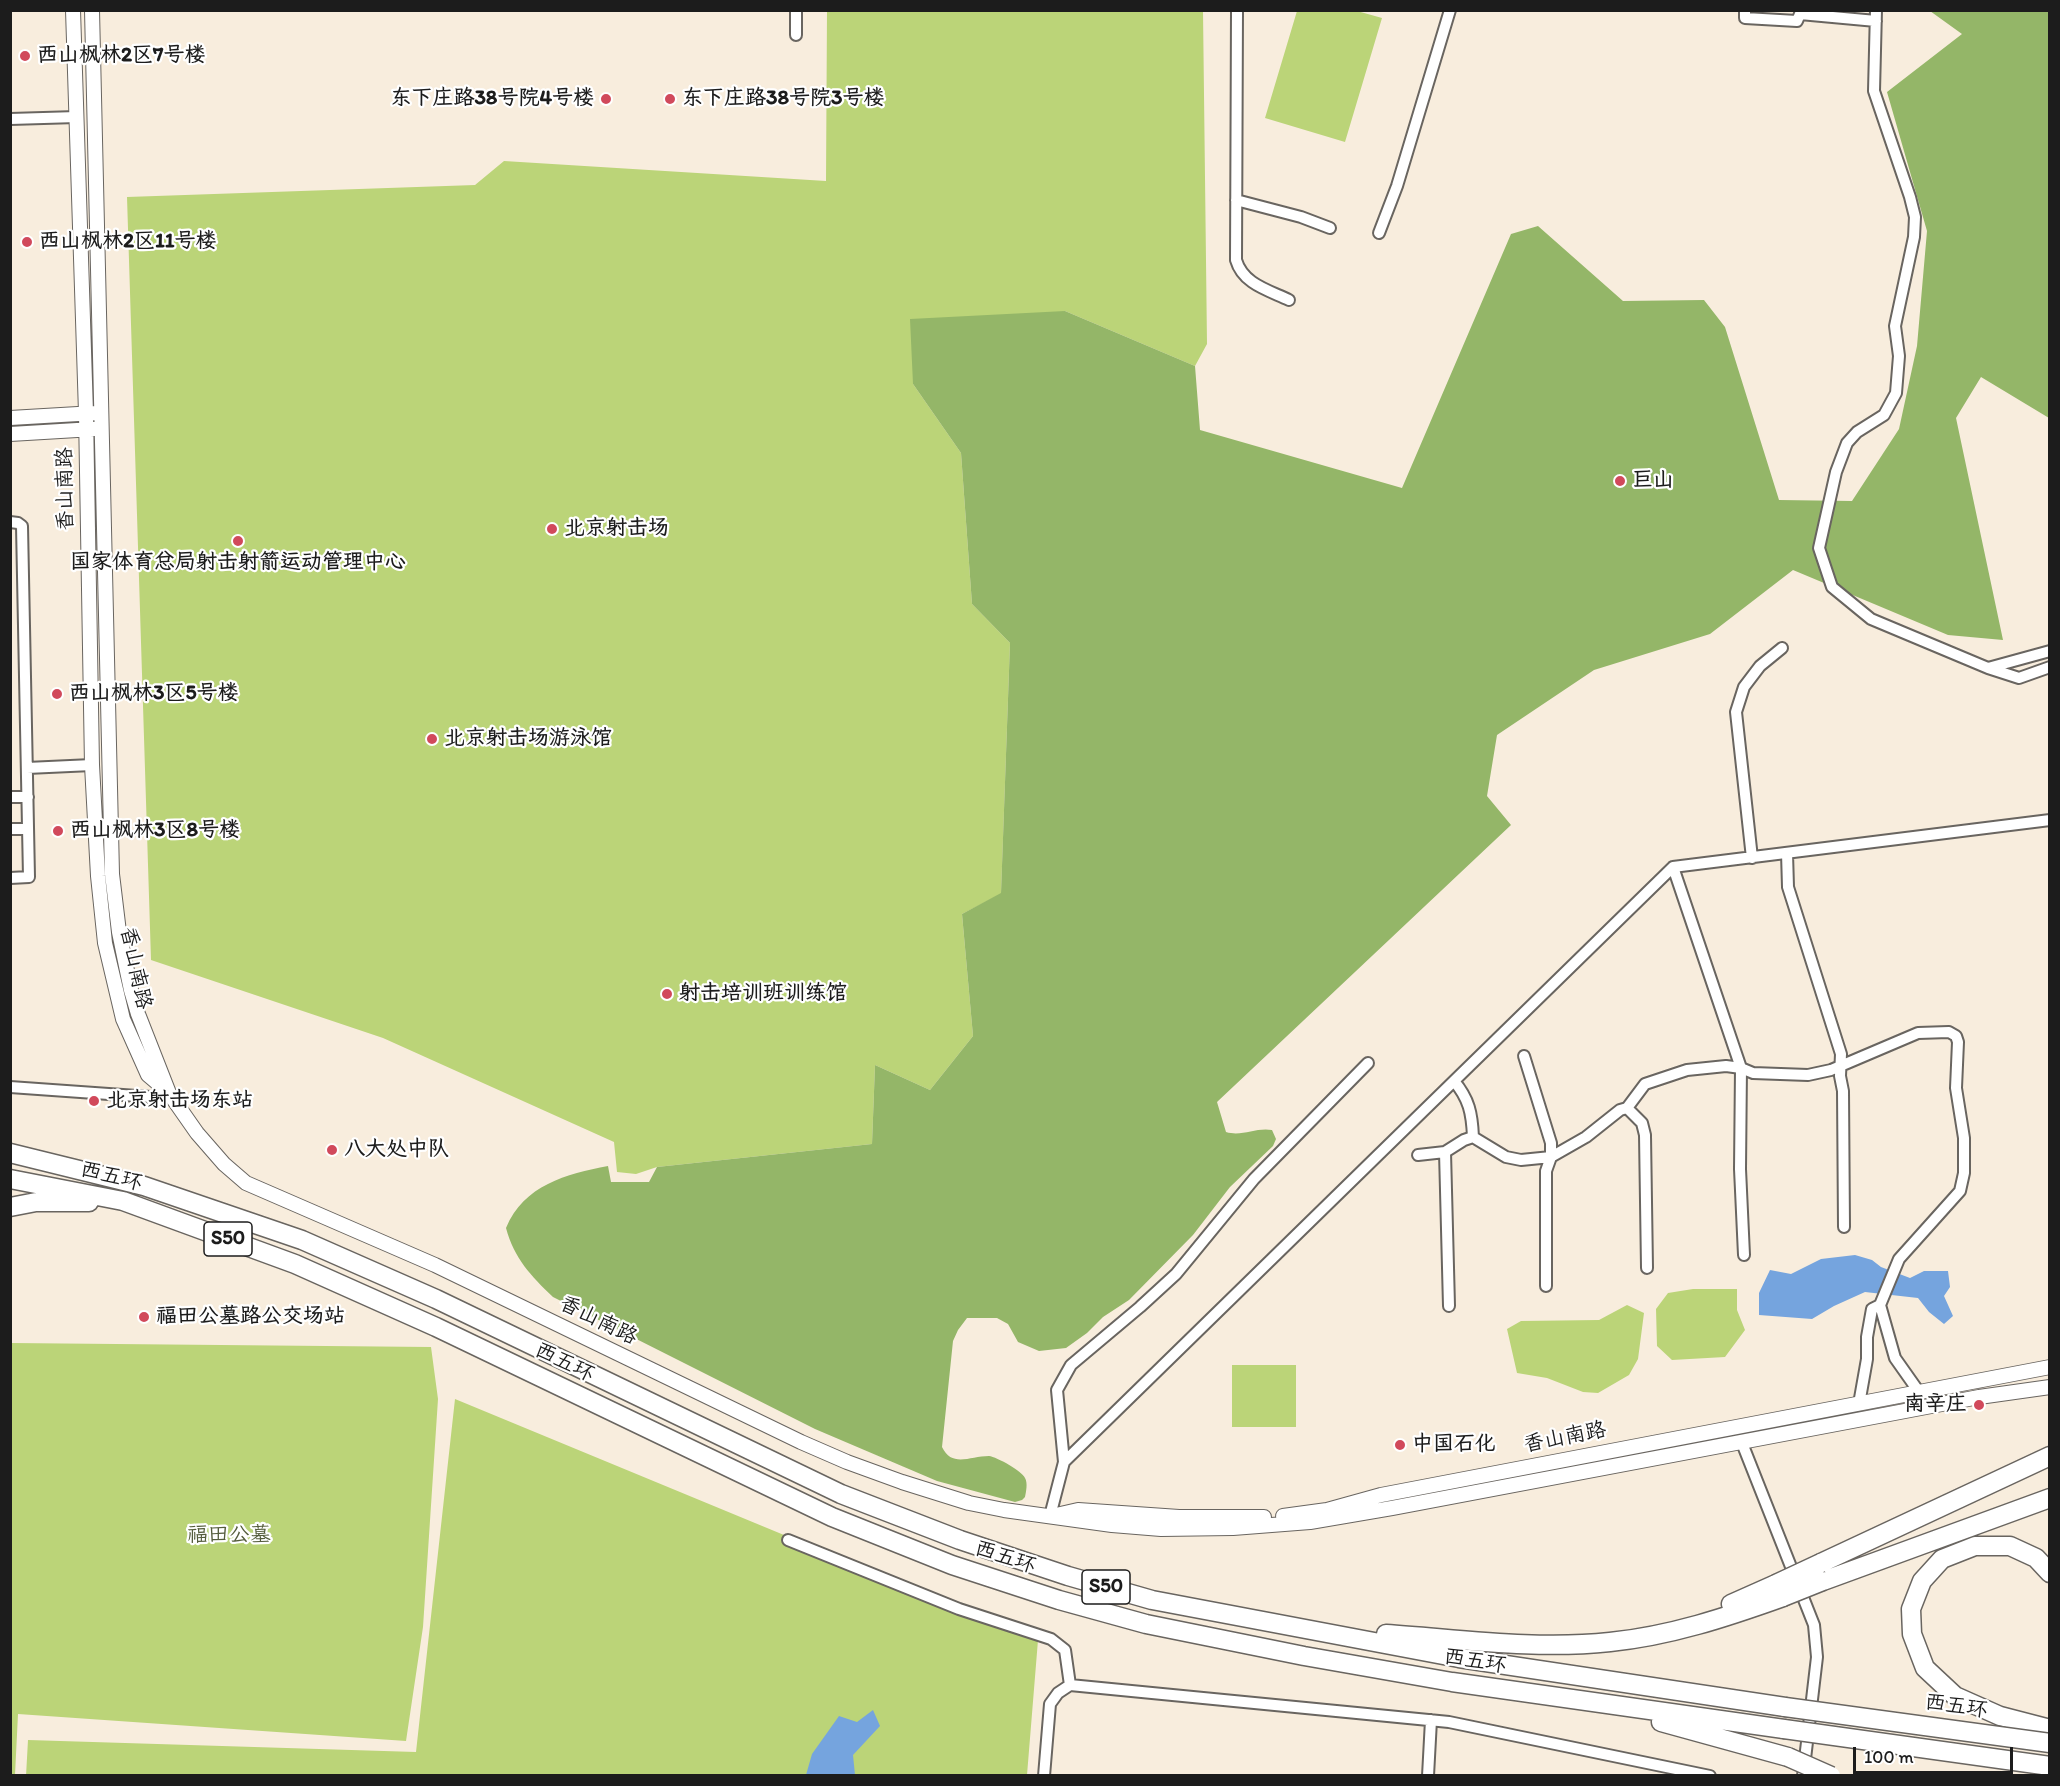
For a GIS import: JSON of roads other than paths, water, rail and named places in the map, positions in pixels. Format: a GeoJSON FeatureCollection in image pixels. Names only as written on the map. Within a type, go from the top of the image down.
{"type":"FeatureCollection","features":[{"type":"Feature","properties":{"kind":"highway","name":"西五环"},"geometry":{"type":"LineString","coordinates":[[14,1153],[144,1186],[291,1236],[436,1299],[841,1494],[960,1540],[1068,1576],[1152,1600],[1459,1658],[1785,1707],[2049,1743]]}},
{"type":"Feature","properties":{"kind":"highway","name":"西五环"},"geometry":{"type":"LineString","coordinates":[[10,1179],[123,1201],[295,1264],[436,1327],[832,1517],[952,1565],[1059,1600],[1146,1624],[1304,1656],[1452,1682],[2049,1766]]}},
{"type":"Feature","properties":{"kind":"highway"},"geometry":{"type":"LineString","coordinates":[[10,1207],[36,1202],[123,1201]]}},
{"type":"Feature","properties":{"kind":"highway"},"geometry":{"type":"LineString","coordinates":[[1309,1630],[1556,1645],[1611,1642],[1670,1632],[1822,1572],[2049,1456]]}},
{"type":"Feature","properties":{"kind":"highway"},"geometry":{"type":"LineString","coordinates":[[1822,1572],[2049,1498]]}},
{"type":"Feature","properties":{"kind":"highway"},"geometry":{"type":"LineString","coordinates":[[2049,1573],[2036,1558],[2010,1546],[1975,1546],[1942,1559],[1922,1581],[1911,1609],[1912,1634],[1924,1668],[1955,1696],[2000,1716],[2049,1729]]}},
{"type":"Feature","properties":{"kind":"highway"},"geometry":{"type":"LineString","coordinates":[[1587,1702],[1788,1756],[1831,1776]]}},
{"type":"Feature","properties":{"kind":"main road","name":"香山南路"},"geometry":{"type":"LineString","coordinates":[[73,10],[86,413],[92,765],[98,876],[105,943],[123,1019],[148,1076],[169,1093]]}},
{"type":"Feature","properties":{"kind":"main road","name":"香山南路"},"geometry":{"type":"LineString","coordinates":[[92,10],[112,874],[119,932],[130,990],[169,1093],[197,1133],[224,1164],[246,1183],[435,1265],[847,1462],[969,1503],[1112,1525],[1161,1529],[1210,1529],[1310,1522],[2049,1385]]}},
{"type":"Feature","properties":{"kind":"main road"},"geometry":{"type":"LineString","coordinates":[[10,418],[101,412]]}},
{"type":"Feature","properties":{"kind":"main road"},"geometry":{"type":"LineString","coordinates":[[10,434],[102,429]]}},
{"type":"Feature","properties":{"kind":"main road","name":"香山南路"},"geometry":{"type":"LineString","coordinates":[[1050,1516],[1078,1510],[1198,1518],[1279,1517],[1335,1508],[1381,1495],[2049,1367]]}},
{"type":"Feature","properties":{"kind":"street"},"geometry":{"type":"LineString","coordinates":[[796,10],[796,35]]}},
{"type":"Feature","properties":{"kind":"street"},"geometry":{"type":"LineString","coordinates":[[1237,10],[1236,260],[1239,271],[1249,280],[1289,300]]}},
{"type":"Feature","properties":{"kind":"street"},"geometry":{"type":"LineString","coordinates":[[1379,233],[1397,186],[1450,10]]}},
{"type":"Feature","properties":{"kind":"street"},"geometry":{"type":"LineString","coordinates":[[1745,10],[1745,18],[1797,21],[1800,14],[1876,16],[1874,91],[1910,197],[1914,217],[1914,237],[1895,326],[1899,356],[1896,393],[1884,415],[1857,432],[1847,443],[1836,472],[1819,548],[1832,587],[1870,619],[1988,668],[2019,678],[2049,667]]}},
{"type":"Feature","properties":{"kind":"street"},"geometry":{"type":"LineString","coordinates":[[10,119],[77,117]]}},
{"type":"Feature","properties":{"kind":"street"},"geometry":{"type":"LineString","coordinates":[[1236,200],[1301,217],[1330,228]]}},
{"type":"Feature","properties":{"kind":"street"},"geometry":{"type":"LineString","coordinates":[[10,522],[22,526],[29,877],[10,878]]}},
{"type":"Feature","properties":{"kind":"street"},"geometry":{"type":"LineString","coordinates":[[1752,858],[1736,712],[1744,687],[1760,666],[1782,648]]}},
{"type":"Feature","properties":{"kind":"street"},"geometry":{"type":"LineString","coordinates":[[1988,668],[2049,651]]}},
{"type":"Feature","properties":{"kind":"street"},"geometry":{"type":"LineString","coordinates":[[27,768],[92,765]]}},
{"type":"Feature","properties":{"kind":"street"},"geometry":{"type":"LineString","coordinates":[[10,798],[28,797]]}},
{"type":"Feature","properties":{"kind":"street"},"geometry":{"type":"LineString","coordinates":[[1064,1462],[1673,867],[2049,820]]}},
{"type":"Feature","properties":{"kind":"street"},"geometry":{"type":"LineString","coordinates":[[10,829],[27,829]]}},
{"type":"Feature","properties":{"kind":"street"},"geometry":{"type":"LineString","coordinates":[[1787,853],[1788,887],[1841,1054],[1844,1227]]}},
{"type":"Feature","properties":{"kind":"street"},"geometry":{"type":"LineString","coordinates":[[1673,867],[1741,1068],[1740,1169],[1744,1255]]}},
{"type":"Feature","properties":{"kind":"street"},"geometry":{"type":"LineString","coordinates":[[1418,1155],[1445,1152],[1473,1137],[1506,1157],[1521,1160],[1551,1157],[1586,1137],[1620,1110],[1627,1108],[1645,1084],[1687,1070],[1726,1066],[1741,1068],[1753,1073],[1808,1075],[1831,1070],[1918,1033],[1949,1032],[1956,1036],[1958,1042],[1956,1088],[1964,1138],[1964,1173],[1960,1191],[1899,1259],[1881,1302],[1872,1309],[1867,1337],[1867,1359],[1859,1404]]}},
{"type":"Feature","properties":{"kind":"street"},"geometry":{"type":"LineString","coordinates":[[1524,1056],[1551,1143],[1551,1157],[1546,1171],[1546,1286]]}},
{"type":"Feature","properties":{"kind":"street"},"geometry":{"type":"LineString","coordinates":[[1050,1516],[1064,1462],[1057,1390],[1071,1365],[1140,1308],[1176,1274],[1254,1179],[1368,1063]]}},
{"type":"Feature","properties":{"kind":"street"},"geometry":{"type":"LineString","coordinates":[[1454,1081],[1462,1091],[1472,1113],[1473,1137]]}},
{"type":"Feature","properties":{"kind":"street"},"geometry":{"type":"LineString","coordinates":[[10,1087],[151,1097],[169,1093]]}},
{"type":"Feature","properties":{"kind":"street"},"geometry":{"type":"LineString","coordinates":[[1627,1108],[1642,1124],[1645,1135],[1647,1268]]}},
{"type":"Feature","properties":{"kind":"street"},"geometry":{"type":"LineString","coordinates":[[1445,1152],[1449,1306]]}},
{"type":"Feature","properties":{"kind":"street"},"geometry":{"type":"LineString","coordinates":[[1881,1302],[1895,1358],[1919,1392]]}},
{"type":"Feature","properties":{"kind":"street"},"geometry":{"type":"LineString","coordinates":[[1742,1443],[1814,1625],[1817,1657],[1803,1776]]}},
{"type":"Feature","properties":{"kind":"street"},"geometry":{"type":"LineString","coordinates":[[788,1540],[959,1609],[1052,1639],[1065,1650],[1070,1685]]}},
{"type":"Feature","properties":{"kind":"street"},"geometry":{"type":"LineString","coordinates":[[1044,1776],[1050,1704],[1058,1693],[1070,1685],[1449,1722],[1710,1776]]}},
{"type":"Feature","properties":{"kind":"street"},"geometry":{"type":"LineString","coordinates":[[1428,1776],[1431,1720]]}},
{"type":"Feature","properties":{"kind":"water"},"geometry":{"type":"Polygon","coordinates":[[[1855,1255],[1872,1260],[1881,1267],[1910,1278],[1924,1271],[1948,1271],[1950,1287],[1944,1296],[1953,1316],[1944,1324],[1929,1312],[1918,1298],[1865,1292],[1812,1319],[1759,1315],[1759,1293],[1770,1270],[1791,1274],[1821,1259],[1855,1255]]]}},
{"type":"Feature","properties":{"kind":"water"},"geometry":{"type":"Polygon","coordinates":[[[873,1710],[880,1726],[853,1755],[855,1775],[806,1775],[812,1754],[839,1716],[857,1722],[873,1710]]]}},
{"type":"Feature","properties":{"kind":"place","name":"西山枫林2区7号楼"},"geometry":{"type":"Point","coordinates":[25,56]}},
{"type":"Feature","properties":{"kind":"place","name":"东下庄路38号院4号楼"},"geometry":{"type":"Point","coordinates":[606,99]}},
{"type":"Feature","properties":{"kind":"place","name":"东下庄路38号院3号楼"},"geometry":{"type":"Point","coordinates":[670,99]}},
{"type":"Feature","properties":{"kind":"place","name":"西山枫林2区11号楼"},"geometry":{"type":"Point","coordinates":[27,242]}},
{"type":"Feature","properties":{"kind":"place","name":"巨山"},"geometry":{"type":"Point","coordinates":[1620,481]}},
{"type":"Feature","properties":{"kind":"place","name":"北京射击场"},"geometry":{"type":"Point","coordinates":[552,529]}},
{"type":"Feature","properties":{"kind":"place","name":"国家体育总局射击射箭运动管理中心"},"geometry":{"type":"Point","coordinates":[238,541]}},
{"type":"Feature","properties":{"kind":"place","name":"西山枫林3区5号楼"},"geometry":{"type":"Point","coordinates":[57,694]}},
{"type":"Feature","properties":{"kind":"place","name":"北京射击场游泳馆"},"geometry":{"type":"Point","coordinates":[432,739]}},
{"type":"Feature","properties":{"kind":"place","name":"西山枫林3区8号楼"},"geometry":{"type":"Point","coordinates":[58,831]}},
{"type":"Feature","properties":{"kind":"place","name":"射击培训班训练馆"},"geometry":{"type":"Point","coordinates":[667,994]}},
{"type":"Feature","properties":{"kind":"place","name":"北京射击场东站"},"geometry":{"type":"Point","coordinates":[94,1101]}},
{"type":"Feature","properties":{"kind":"place","name":"八大处中队"},"geometry":{"type":"Point","coordinates":[332,1150]}},
{"type":"Feature","properties":{"kind":"place","name":"福田公墓路公交场站"},"geometry":{"type":"Point","coordinates":[144,1317]}},
{"type":"Feature","properties":{"kind":"place","name":"南辛庄"},"geometry":{"type":"Point","coordinates":[1979,1405]}},
{"type":"Feature","properties":{"kind":"place","name":"中国石化"},"geometry":{"type":"Point","coordinates":[1400,1445]}},
{"type":"Feature","properties":{"kind":"park label","name":"福田公墓"},"geometry":{"type":"Point","coordinates":[229,1536]}}]}
